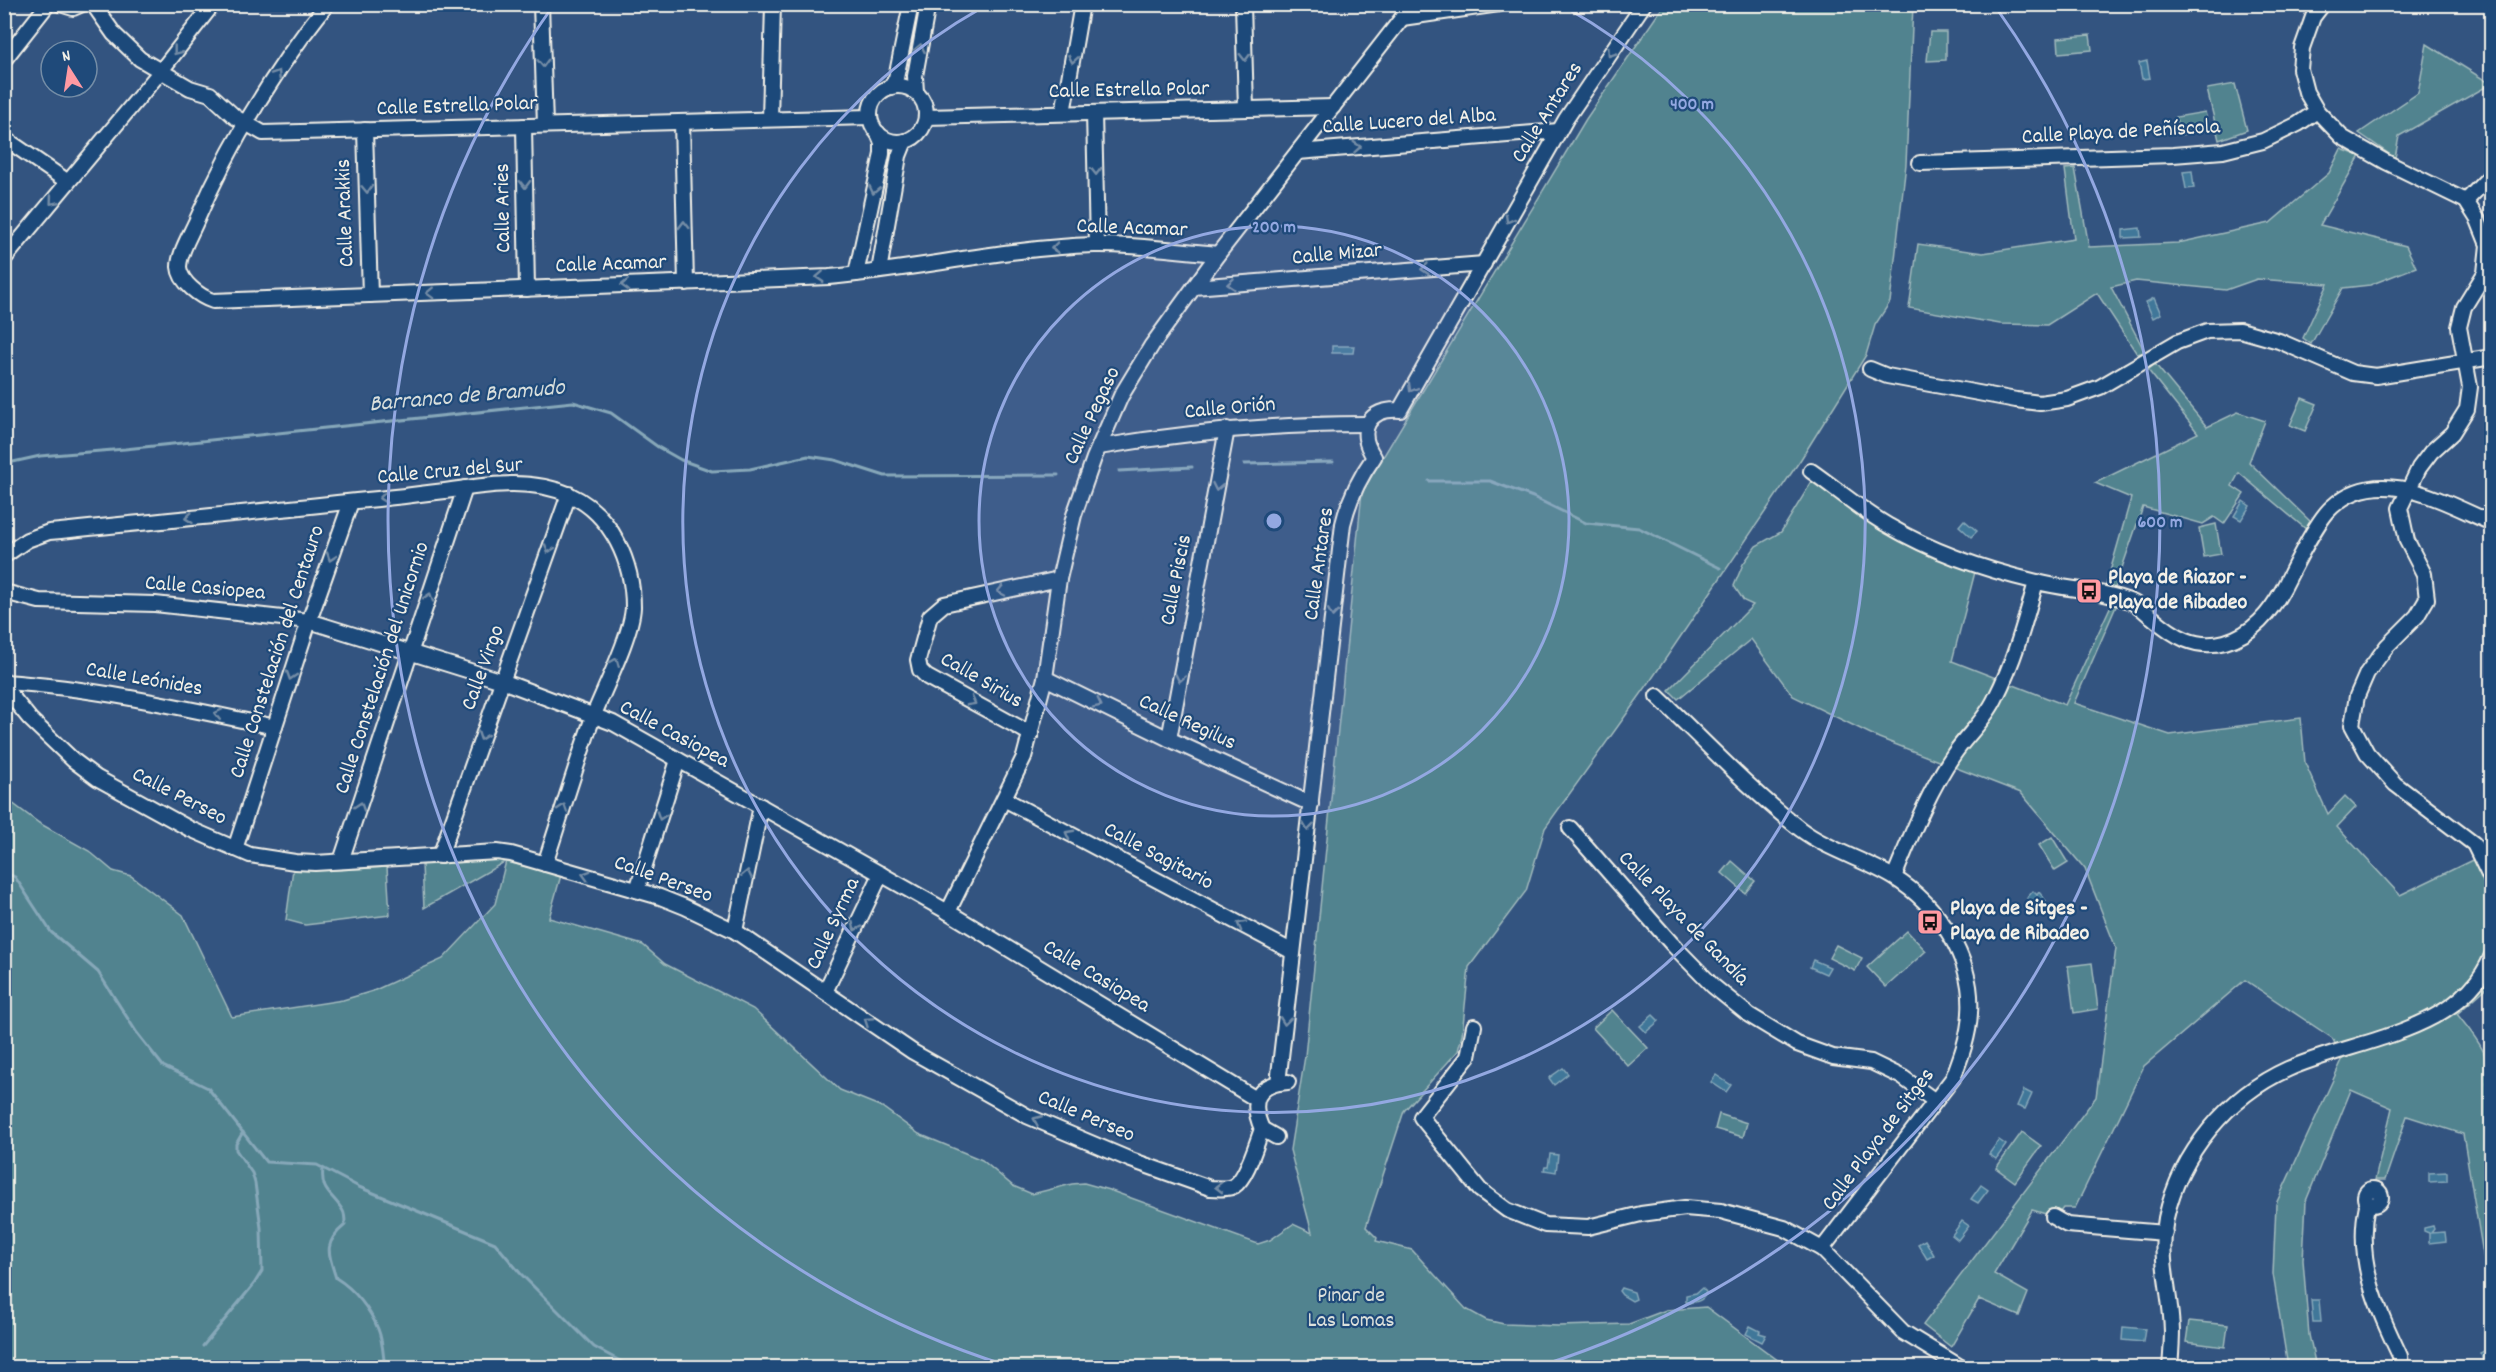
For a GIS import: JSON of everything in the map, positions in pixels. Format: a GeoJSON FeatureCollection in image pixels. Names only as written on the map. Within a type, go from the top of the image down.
{"type":"FeatureCollection","features":[{"type":"Feature","properties":{"kind":"street"},"geometry":{"type":"LineString","coordinates":[[4,60],[48,4]]}},
{"type":"Feature","properties":{"kind":"street"},"geometry":{"type":"LineString","coordinates":[[60,4],[73,8],[82,4]]}},
{"type":"Feature","properties":{"kind":"street","name":"Calle Estrella Polar"},"geometry":{"type":"LineString","coordinates":[[93,4],[114,34],[140,59],[190,88],[210,94],[235,117],[263,133],[870,117]]}},
{"type":"Feature","properties":{"kind":"street"},"geometry":{"type":"LineString","coordinates":[[4,259],[160,72],[213,4]]}},
{"type":"Feature","properties":{"kind":"street"},"geometry":{"type":"LineString","coordinates":[[245,122],[304,33],[327,4]]}},
{"type":"Feature","properties":{"kind":"street"},"geometry":{"type":"LineString","coordinates":[[541,4],[545,125]]}},
{"type":"Feature","properties":{"kind":"street"},"geometry":{"type":"LineString","coordinates":[[770,119],[772,4]]}},
{"type":"Feature","properties":{"kind":"street"},"geometry":{"type":"LineString","coordinates":[[891,87],[896,78],[911,4]]}},
{"type":"Feature","properties":{"kind":"street"},"geometry":{"type":"LineString","coordinates":[[916,92],[915,76],[928,4]]}},
{"type":"Feature","properties":{"kind":"street"},"geometry":{"type":"LineString","coordinates":[[1063,113],[1083,4]]}},
{"type":"Feature","properties":{"kind":"street"},"geometry":{"type":"LineString","coordinates":[[1244,4],[1246,109]]}},
{"type":"Feature","properties":{"kind":"street","name":"Calle Pegaso"},"geometry":{"type":"LineString","coordinates":[[948,912],[1024,757],[1045,678],[1059,579],[1074,514],[1121,396],[1152,345],[1218,254],[1413,4]]}},
{"type":"Feature","properties":{"kind":"street"},"geometry":{"type":"LineString","coordinates":[[1402,18],[1499,4]]}},
{"type":"Feature","properties":{"kind":"street","name":"Calle Antares"},"geometry":{"type":"LineString","coordinates":[[1256,1099],[1269,1086],[1283,1083],[1293,952],[1343,524],[1347,507],[1359,478],[1374,457],[1366,447],[1364,436],[1366,424],[1376,414],[1387,409],[1400,410],[1559,131],[1644,4]]}},
{"type":"Feature","properties":{"kind":"street"},"geometry":{"type":"LineString","coordinates":[[2323,4],[2313,17],[2309,28],[2302,48],[2300,69],[2306,92],[2316,111],[2342,137],[2386,162],[2466,201],[2478,220],[2488,245],[2485,273],[2464,307],[2459,327],[2470,387],[2467,409],[2452,433],[2431,452],[2419,468],[2400,508],[2407,541],[2424,574],[2427,599],[2417,616],[2387,646],[2367,673],[2357,696],[2352,725],[2367,753],[2395,784],[2474,844],[2492,881]]}},
{"type":"Feature","properties":{"kind":"street"},"geometry":{"type":"LineString","coordinates":[[856,274],[882,154],[878,133],[870,117],[874,100],[882,91],[891,87],[907,87],[916,92],[924,104],[926,117],[922,128],[914,137],[904,141],[893,141],[878,133]]}},
{"type":"Feature","properties":{"kind":"street","name":"Calle Estrella Polar"},"geometry":{"type":"LineString","coordinates":[[926,117],[1333,107]]}},
{"type":"Feature","properties":{"kind":"street","name":"Calle Playa de Peñíscola"},"geometry":{"type":"LineString","coordinates":[[1920,163],[2173,154],[2223,150],[2264,141],[2298,124],[2316,111]]}},
{"type":"Feature","properties":{"kind":"street"},"geometry":{"type":"LineString","coordinates":[[1094,113],[1097,245]]}},
{"type":"Feature","properties":{"kind":"street","name":"Calle Acamar"},"geometry":{"type":"LineString","coordinates":[[245,122],[210,190],[179,266],[181,277],[203,298],[213,301],[686,283],[856,274],[963,257],[1097,245],[1218,254]]}},
{"type":"Feature","properties":{"kind":"street"},"geometry":{"type":"LineString","coordinates":[[682,122],[686,283]]}},
{"type":"Feature","properties":{"kind":"street","name":"Calle Aries"},"geometry":{"type":"LineString","coordinates":[[524,126],[527,289]]}},
{"type":"Feature","properties":{"kind":"street","name":"Calle Arakkis"},"geometry":{"type":"LineString","coordinates":[[365,130],[370,295]]}},
{"type":"Feature","properties":{"kind":"street","name":"Calle Lucero del Alba"},"geometry":{"type":"LineString","coordinates":[[1298,152],[1559,131]]}},
{"type":"Feature","properties":{"kind":"street"},"geometry":{"type":"LineString","coordinates":[[4,138],[68,183]]}},
{"type":"Feature","properties":{"kind":"street"},"geometry":{"type":"LineString","coordinates":[[879,271],[899,156],[904,141]]}},
{"type":"Feature","properties":{"kind":"street"},"geometry":{"type":"LineString","coordinates":[[2466,201],[2492,174]]}},
{"type":"Feature","properties":{"kind":"street","name":"Calle Mizar"},"geometry":{"type":"LineString","coordinates":[[1194,287],[1484,264]]}},
{"type":"Feature","properties":{"kind":"street"},"geometry":{"type":"LineString","coordinates":[[1870,369],[1887,376],[2040,403],[2067,399],[2100,387],[2177,342],[2207,331],[2240,330],[2279,341],[2353,372],[2376,376],[2492,357]]}},
{"type":"Feature","properties":{"kind":"street","name":"Calle Orión"},"geometry":{"type":"LineString","coordinates":[[1099,447],[1227,429],[1366,424]]}},
{"type":"Feature","properties":{"kind":"street","name":"Calle Piscis"},"geometry":{"type":"LineString","coordinates":[[1168,739],[1227,429]]}},
{"type":"Feature","properties":{"kind":"street"},"geometry":{"type":"LineString","coordinates":[[1811,471],[1887,525],[1925,546],[2036,582],[2096,593],[2135,604],[2170,633],[2202,646],[2226,642],[2252,630],[2273,606],[2302,553],[2331,508],[2352,493],[2376,486],[2410,490],[2492,523]]}},
{"type":"Feature","properties":{"kind":"street","name":"Calle Cruz del Sur"},"geometry":{"type":"LineString","coordinates":[[4,556],[27,540],[49,532],[351,502],[500,483],[532,484],[569,494],[586,504],[608,526],[623,551],[631,583],[633,609],[627,634],[594,717],[545,864]]}},
{"type":"Feature","properties":{"kind":"street","name":"Calle Constelación del Unicornio"},"geometry":{"type":"LineString","coordinates":[[341,861],[465,488]]}},
{"type":"Feature","properties":{"kind":"street","name":"Calle Virgo"},"geometry":{"type":"LineString","coordinates":[[440,856],[569,494]]}},
{"type":"Feature","properties":{"kind":"street","name":"Calle Constelación del Centauro"},"geometry":{"type":"LineString","coordinates":[[235,849],[309,621],[351,502]]}},
{"type":"Feature","properties":{"kind":"street","name":"Calle Sirius"},"geometry":{"type":"LineString","coordinates":[[1031,734],[927,677],[920,670],[918,660],[930,616],[944,604],[1059,579]]}},
{"type":"Feature","properties":{"kind":"street"},"geometry":{"type":"LineString","coordinates":[[1894,878],[1935,783],[1955,752],[1978,726],[1995,701],[2019,644],[2036,582]]}},
{"type":"Feature","properties":{"kind":"street","name":"Calle Casiopea"},"geometry":{"type":"LineString","coordinates":[[4,592],[39,601],[155,604],[309,621],[502,681],[613,723],[948,912],[1256,1099]]}},
{"type":"Feature","properties":{"kind":"street","name":"Calle Regilus"},"geometry":{"type":"LineString","coordinates":[[1045,678],[1168,739],[1311,804]]}},
{"type":"Feature","properties":{"kind":"street","name":"Calle Leónides"},"geometry":{"type":"LineString","coordinates":[[4,682],[45,685],[168,704],[275,726]]}},
{"type":"Feature","properties":{"kind":"street","name":"Calle Perseo"},"geometry":{"type":"LineString","coordinates":[[4,687],[30,719],[96,778],[190,829],[235,849],[257,856],[295,862],[497,852],[660,897],[735,931],[914,1052],[1027,1116],[1131,1160],[1210,1188],[1223,1189],[1234,1186],[1243,1177],[1262,1130]]}},
{"type":"Feature","properties":{"kind":"street","name":"Calle Playa de Sitges"},"geometry":{"type":"LineString","coordinates":[[1657,696],[1772,806],[1803,831],[1894,878],[1928,905],[1952,937],[1965,972],[1970,1011],[1965,1047],[1953,1078],[1822,1249]]}},
{"type":"Feature","properties":{"kind":"street"},"geometry":{"type":"LineString","coordinates":[[637,890],[678,760]]}},
{"type":"Feature","properties":{"kind":"street","name":"Calle Sagitario"},"geometry":{"type":"LineString","coordinates":[[1004,799],[1293,952]]}},
{"type":"Feature","properties":{"kind":"street"},"geometry":{"type":"LineString","coordinates":[[735,931],[760,807]]}},
{"type":"Feature","properties":{"kind":"street","name":"Calle Playa de Gandía"},"geometry":{"type":"LineString","coordinates":[[1570,828],[1672,944],[1713,986],[1749,1016],[1797,1044],[1833,1057],[1871,1062],[1902,1077],[1935,1101]]}},
{"type":"Feature","properties":{"kind":"street","name":"Calle Syrma"},"geometry":{"type":"LineString","coordinates":[[825,992],[881,874]]}},
{"type":"Feature","properties":{"kind":"street"},"geometry":{"type":"LineString","coordinates":[[2170,1368],[2172,1331],[2163,1264],[2166,1218],[2176,1187],[2195,1147],[2229,1107],[2288,1069],[2435,1017],[2471,989],[2487,968],[2492,955]]}},
{"type":"Feature","properties":{"kind":"street"},"geometry":{"type":"LineString","coordinates":[[1474,1026],[1468,1057],[1421,1117],[1479,1190],[1508,1210],[1545,1225],[1588,1227],[1641,1214],[1685,1208],[1721,1211],[1784,1228],[1822,1249],[1903,1332],[1962,1368]]}},
{"type":"Feature","properties":{"kind":"street"},"geometry":{"type":"LineString","coordinates":[[1256,1099],[1255,1110],[1262,1130],[1276,1137]]}},
{"type":"Feature","properties":{"kind":"street"},"geometry":{"type":"LineString","coordinates":[[2367,1205],[2364,1219],[2364,1258],[2370,1286],[2400,1356],[2401,1368]]}},
{"type":"Feature","properties":{"kind":"street"},"geometry":{"type":"LineString","coordinates":[[2053,1217],[2067,1225],[2165,1233]]}},
{"type":"Feature","properties":{"kind":"green space","name":"Pinar de Las Lomas"},"geometry":{"type":"Polygon","coordinates":[[[1664,5],[1913,5],[1906,164],[1890,302],[1875,325],[1866,355],[1801,459],[1651,680],[1545,828],[1526,891],[1469,967],[1462,1035],[1458,1051],[1404,1111],[1366,1227],[1377,1238],[1376,1241],[1412,1250],[1466,1309],[1486,1320],[1504,1324],[1559,1326],[1629,1324],[1666,1310],[1706,1307],[1787,1367],[5,1367],[4,797],[39,823],[89,851],[113,871],[131,876],[183,915],[232,1017],[343,1000],[373,991],[443,959],[495,904],[506,862],[561,875],[549,918],[643,945],[665,964],[753,1009],[840,1090],[882,1107],[919,1134],[982,1160],[1013,1186],[1032,1194],[1084,1183],[1258,1244],[1270,1240],[1293,1224],[1312,1233],[1290,1150],[1305,1056],[1362,492],[1586,119],[1664,5]]]}},
{"type":"Feature","properties":{"kind":"green space"},"geometry":{"type":"Polygon","coordinates":[[[1930,32],[1946,32],[1946,60],[1927,61],[1930,32]]]}},
{"type":"Feature","properties":{"kind":"green space"},"geometry":{"type":"Polygon","coordinates":[[[2090,35],[2092,50],[2059,53],[2058,38],[2090,35]]]}},
{"type":"Feature","properties":{"kind":"green space"},"geometry":{"type":"Polygon","coordinates":[[[2427,44],[2491,84],[2399,136],[2395,158],[2359,133],[2418,93],[2427,44]]]}},
{"type":"Feature","properties":{"kind":"green space"},"geometry":{"type":"Polygon","coordinates":[[[2235,84],[2247,130],[2219,140],[2207,89],[2235,84]]]}},
{"type":"Feature","properties":{"kind":"green space"},"geometry":{"type":"Polygon","coordinates":[[[2205,112],[2209,130],[2180,135],[2176,117],[2205,112]]]}},
{"type":"Feature","properties":{"kind":"green space"},"geometry":{"type":"Polygon","coordinates":[[[2341,149],[2360,156],[2320,225],[2406,246],[2416,267],[2370,285],[2343,288],[2311,344],[2303,338],[2328,284],[2257,279],[2226,290],[2136,281],[2111,287],[2145,352],[2137,354],[2097,293],[2047,325],[2000,324],[1909,308],[1918,244],[1983,253],[2074,239],[2065,169],[2075,168],[2089,247],[2178,243],[2270,223],[2329,173],[2341,149]]]}},
{"type":"Feature","properties":{"kind":"green space"},"geometry":{"type":"Polygon","coordinates":[[[2155,364],[2207,427],[2238,412],[2265,421],[2249,462],[2313,524],[2307,530],[2239,473],[2232,486],[2244,494],[2224,524],[2214,517],[2203,524],[2143,507],[2115,588],[2105,589],[2131,498],[2095,483],[2198,433],[2148,370],[2155,364]]]}},
{"type":"Feature","properties":{"kind":"green space"},"geometry":{"type":"Polygon","coordinates":[[[2302,398],[2317,404],[2305,431],[2290,425],[2302,398]]]}},
{"type":"Feature","properties":{"kind":"green space"},"geometry":{"type":"Polygon","coordinates":[[[1814,478],[1892,537],[1934,558],[1976,568],[1952,661],[2065,705],[2112,603],[2117,604],[2074,703],[2170,735],[2301,718],[2305,763],[2328,814],[2345,796],[2356,807],[2337,827],[2400,895],[2491,851],[2491,984],[2457,1014],[2481,1046],[2488,1065],[2487,1083],[2492,1089],[2491,1302],[2463,1134],[2407,1116],[2385,1180],[2375,1180],[2392,1108],[2351,1090],[2306,1201],[2303,1260],[2309,1335],[2316,1367],[2288,1367],[2273,1274],[2276,1204],[2343,1058],[2332,1038],[2245,980],[2144,1066],[2075,1208],[2063,1208],[2056,1217],[2032,1210],[1994,1274],[2028,1293],[2019,1316],[1979,1299],[1951,1347],[1923,1325],[2096,1097],[2116,948],[2085,869],[2021,793],[1879,738],[1793,696],[1751,639],[1678,699],[1669,690],[1753,605],[1744,601],[1734,586],[1743,564],[1756,546],[1781,532],[1814,478]]]}},
{"type":"Feature","properties":{"kind":"green space"},"geometry":{"type":"Polygon","coordinates":[[[2216,524],[2221,554],[2204,557],[2199,528],[2216,524]]]}},
{"type":"Feature","properties":{"kind":"green space"},"geometry":{"type":"Polygon","coordinates":[[[2052,837],[2068,863],[2055,871],[2039,845],[2052,837]]]}},
{"type":"Feature","properties":{"kind":"green space"},"geometry":{"type":"Polygon","coordinates":[[[505,861],[424,908],[422,864],[505,861]]]}},
{"type":"Feature","properties":{"kind":"green space"},"geometry":{"type":"Polygon","coordinates":[[[1732,861],[1755,881],[1745,893],[1722,873],[1732,861]]]}},
{"type":"Feature","properties":{"kind":"green space"},"geometry":{"type":"Polygon","coordinates":[[[387,867],[390,915],[305,925],[286,920],[293,869],[336,870],[387,867]]]}},
{"type":"Feature","properties":{"kind":"green space"},"geometry":{"type":"Polygon","coordinates":[[[1907,931],[1926,951],[1886,987],[1867,967],[1907,931]]]}},
{"type":"Feature","properties":{"kind":"green space"},"geometry":{"type":"Polygon","coordinates":[[[1836,945],[1862,958],[1855,971],[1829,958],[1836,945]]]}},
{"type":"Feature","properties":{"kind":"green space"},"geometry":{"type":"Polygon","coordinates":[[[2092,963],[2098,1009],[2074,1013],[2068,966],[2092,963]]]}},
{"type":"Feature","properties":{"kind":"green space"},"geometry":{"type":"Polygon","coordinates":[[[1612,1010],[1648,1048],[1628,1066],[1593,1028],[1612,1010]]]}},
{"type":"Feature","properties":{"kind":"green space"},"geometry":{"type":"Polygon","coordinates":[[[1719,1114],[1747,1123],[1743,1137],[1715,1129],[1719,1114]]]}},
{"type":"Feature","properties":{"kind":"green space"},"geometry":{"type":"Polygon","coordinates":[[[2022,1132],[2041,1146],[2015,1182],[1996,1168],[2022,1132]]]}},
{"type":"Feature","properties":{"kind":"green space"},"geometry":{"type":"Polygon","coordinates":[[[2189,1321],[2228,1325],[2225,1347],[2186,1342],[2189,1321]]]}},
{"type":"Feature","properties":{"kind":"water"},"geometry":{"type":"Polygon","coordinates":[[[2147,61],[2150,78],[2142,79],[2139,63],[2147,61]]]}},
{"type":"Feature","properties":{"kind":"water"},"geometry":{"type":"Polygon","coordinates":[[[2192,171],[2194,188],[2186,189],[2183,172],[2192,171]]]}},
{"type":"Feature","properties":{"kind":"water"},"geometry":{"type":"Polygon","coordinates":[[[2140,228],[2141,237],[2123,238],[2123,230],[2140,228]]]}},
{"type":"Feature","properties":{"kind":"water"},"geometry":{"type":"Polygon","coordinates":[[[2154,298],[2161,314],[2153,318],[2146,302],[2154,298]]]}},
{"type":"Feature","properties":{"kind":"water"},"geometry":{"type":"Polygon","coordinates":[[[1332,346],[1354,346],[1353,353],[1332,353],[1332,346]]]}},
{"type":"Feature","properties":{"kind":"water"},"geometry":{"type":"Polygon","coordinates":[[[2243,501],[2250,506],[2241,520],[2234,516],[2243,501]]]}},
{"type":"Feature","properties":{"kind":"water"},"geometry":{"type":"Polygon","coordinates":[[[1964,520],[1977,531],[1971,537],[1959,526],[1964,520]]]}},
{"type":"Feature","properties":{"kind":"water"},"geometry":{"type":"Polygon","coordinates":[[[2033,891],[2037,895],[2039,892],[2046,901],[2040,908],[2027,898],[2033,891]]]}},
{"type":"Feature","properties":{"kind":"water"},"geometry":{"type":"Polygon","coordinates":[[[1813,960],[1830,967],[1826,974],[1810,967],[1813,960]]]}},
{"type":"Feature","properties":{"kind":"water"},"geometry":{"type":"Polygon","coordinates":[[[1653,1015],[1659,1021],[1646,1032],[1640,1026],[1653,1015]]]}},
{"type":"Feature","properties":{"kind":"water"},"geometry":{"type":"Polygon","coordinates":[[[1563,1068],[1568,1074],[1554,1085],[1549,1078],[1563,1068]]]}},
{"type":"Feature","properties":{"kind":"water"},"geometry":{"type":"Polygon","coordinates":[[[1716,1075],[1731,1085],[1726,1092],[1711,1082],[1716,1075]]]}},
{"type":"Feature","properties":{"kind":"water"},"geometry":{"type":"Polygon","coordinates":[[[2024,1090],[2032,1094],[2025,1109],[2017,1106],[2024,1090]]]}},
{"type":"Feature","properties":{"kind":"water"},"geometry":{"type":"Polygon","coordinates":[[[1999,1140],[2006,1145],[1996,1159],[1989,1154],[1999,1140]]]}},
{"type":"Feature","properties":{"kind":"water"},"geometry":{"type":"Polygon","coordinates":[[[1550,1154],[1558,1155],[1556,1172],[1544,1170],[1548,1167],[1550,1154]]]}},
{"type":"Feature","properties":{"kind":"water"},"geometry":{"type":"Polygon","coordinates":[[[2447,1172],[2447,1181],[2429,1182],[2429,1173],[2447,1172]]]}},
{"type":"Feature","properties":{"kind":"water"},"geometry":{"type":"Polygon","coordinates":[[[1981,1185],[1988,1190],[1978,1203],[1971,1199],[1981,1185]]]}},
{"type":"Feature","properties":{"kind":"water"},"geometry":{"type":"Polygon","coordinates":[[[1962,1221],[1969,1226],[1958,1240],[1952,1235],[1962,1221]]]}},
{"type":"Feature","properties":{"kind":"water"},"geometry":{"type":"Polygon","coordinates":[[[2433,1226],[2431,1233],[2445,1232],[2446,1241],[2429,1243],[2429,1233],[2424,1231],[2424,1228],[2433,1226]]]}},
{"type":"Feature","properties":{"kind":"water"},"geometry":{"type":"Polygon","coordinates":[[[1925,1240],[1934,1255],[1927,1259],[1918,1244],[1925,1240]]]}},
{"type":"Feature","properties":{"kind":"water"},"geometry":{"type":"Polygon","coordinates":[[[1621,1288],[1634,1292],[1636,1299],[1632,1301],[1622,1295],[1619,1291],[1621,1288]]]}},
{"type":"Feature","properties":{"kind":"water"},"geometry":{"type":"Polygon","coordinates":[[[1702,1288],[1706,1292],[1702,1299],[1686,1302],[1686,1295],[1696,1293],[1702,1288]]]}},
{"type":"Feature","properties":{"kind":"water"},"geometry":{"type":"Polygon","coordinates":[[[2311,1300],[2319,1300],[2321,1322],[2313,1322],[2311,1300]]]}},
{"type":"Feature","properties":{"kind":"water"},"geometry":{"type":"Polygon","coordinates":[[[1750,1326],[1766,1335],[1762,1342],[1746,1334],[1750,1326]]]}},
{"type":"Feature","properties":{"kind":"water"},"geometry":{"type":"Polygon","coordinates":[[[2123,1327],[2145,1329],[2143,1342],[2122,1340],[2123,1327]]]}},
{"type":"Feature","properties":{"kind":"water"},"geometry":{"type":"Polygon","coordinates":[[[2490,1348],[2491,1367],[2488,1367],[2480,1353],[2490,1348]]]}},
{"type":"Feature","properties":{"kind":"waterway","name":"Barranco de Bramudo"},"geometry":{"type":"LineString","coordinates":[[4,464],[40,456],[573,402],[611,413],[658,447],[681,460],[712,471],[750,469],[808,456],[835,460],[885,476],[1058,475]]}},
{"type":"Feature","properties":{"kind":"waterway","name":"Barranco de Bramudo"},"geometry":{"type":"LineString","coordinates":[[1244,464],[1333,462]]}},
{"type":"Feature","properties":{"kind":"waterway","name":"Barranco de Bramudo"},"geometry":{"type":"LineString","coordinates":[[1119,471],[1192,467]]}},
{"type":"Feature","properties":{"kind":"waterway","name":"Barranco de Bramudo"},"geometry":{"type":"LineString","coordinates":[[1429,481],[1490,481],[1533,497],[1586,523],[1639,528],[1720,568]]}},
{"type":"Feature","properties":{"kind":"waterway"},"geometry":{"type":"LineString","coordinates":[[4,872],[15,877],[51,932],[98,972],[137,1033],[163,1066],[208,1088],[266,1162],[317,1165],[359,1187],[495,1243],[520,1273],[594,1347],[633,1368]]}},
{"type":"Feature","properties":{"kind":"waterway"},"geometry":{"type":"LineString","coordinates":[[203,1346],[262,1271],[261,1228],[255,1183],[252,1173],[236,1150],[236,1144],[243,1132]]}},
{"type":"Feature","properties":{"kind":"waterway"},"geometry":{"type":"LineString","coordinates":[[323,1169],[325,1188],[345,1217],[345,1225],[330,1243],[333,1269],[336,1278],[355,1294],[375,1322],[381,1338],[385,1368]]}},
{"type":"Feature","properties":{"kind":"place","name":"Playa de Riazor - Playa de Ribadeo"},"geometry":{"type":"Point","coordinates":[2089,591]}},
{"type":"Feature","properties":{"kind":"place","name":"Playa de Sitges - Playa de Ribadeo"},"geometry":{"type":"Point","coordinates":[1930,922]}}]}
